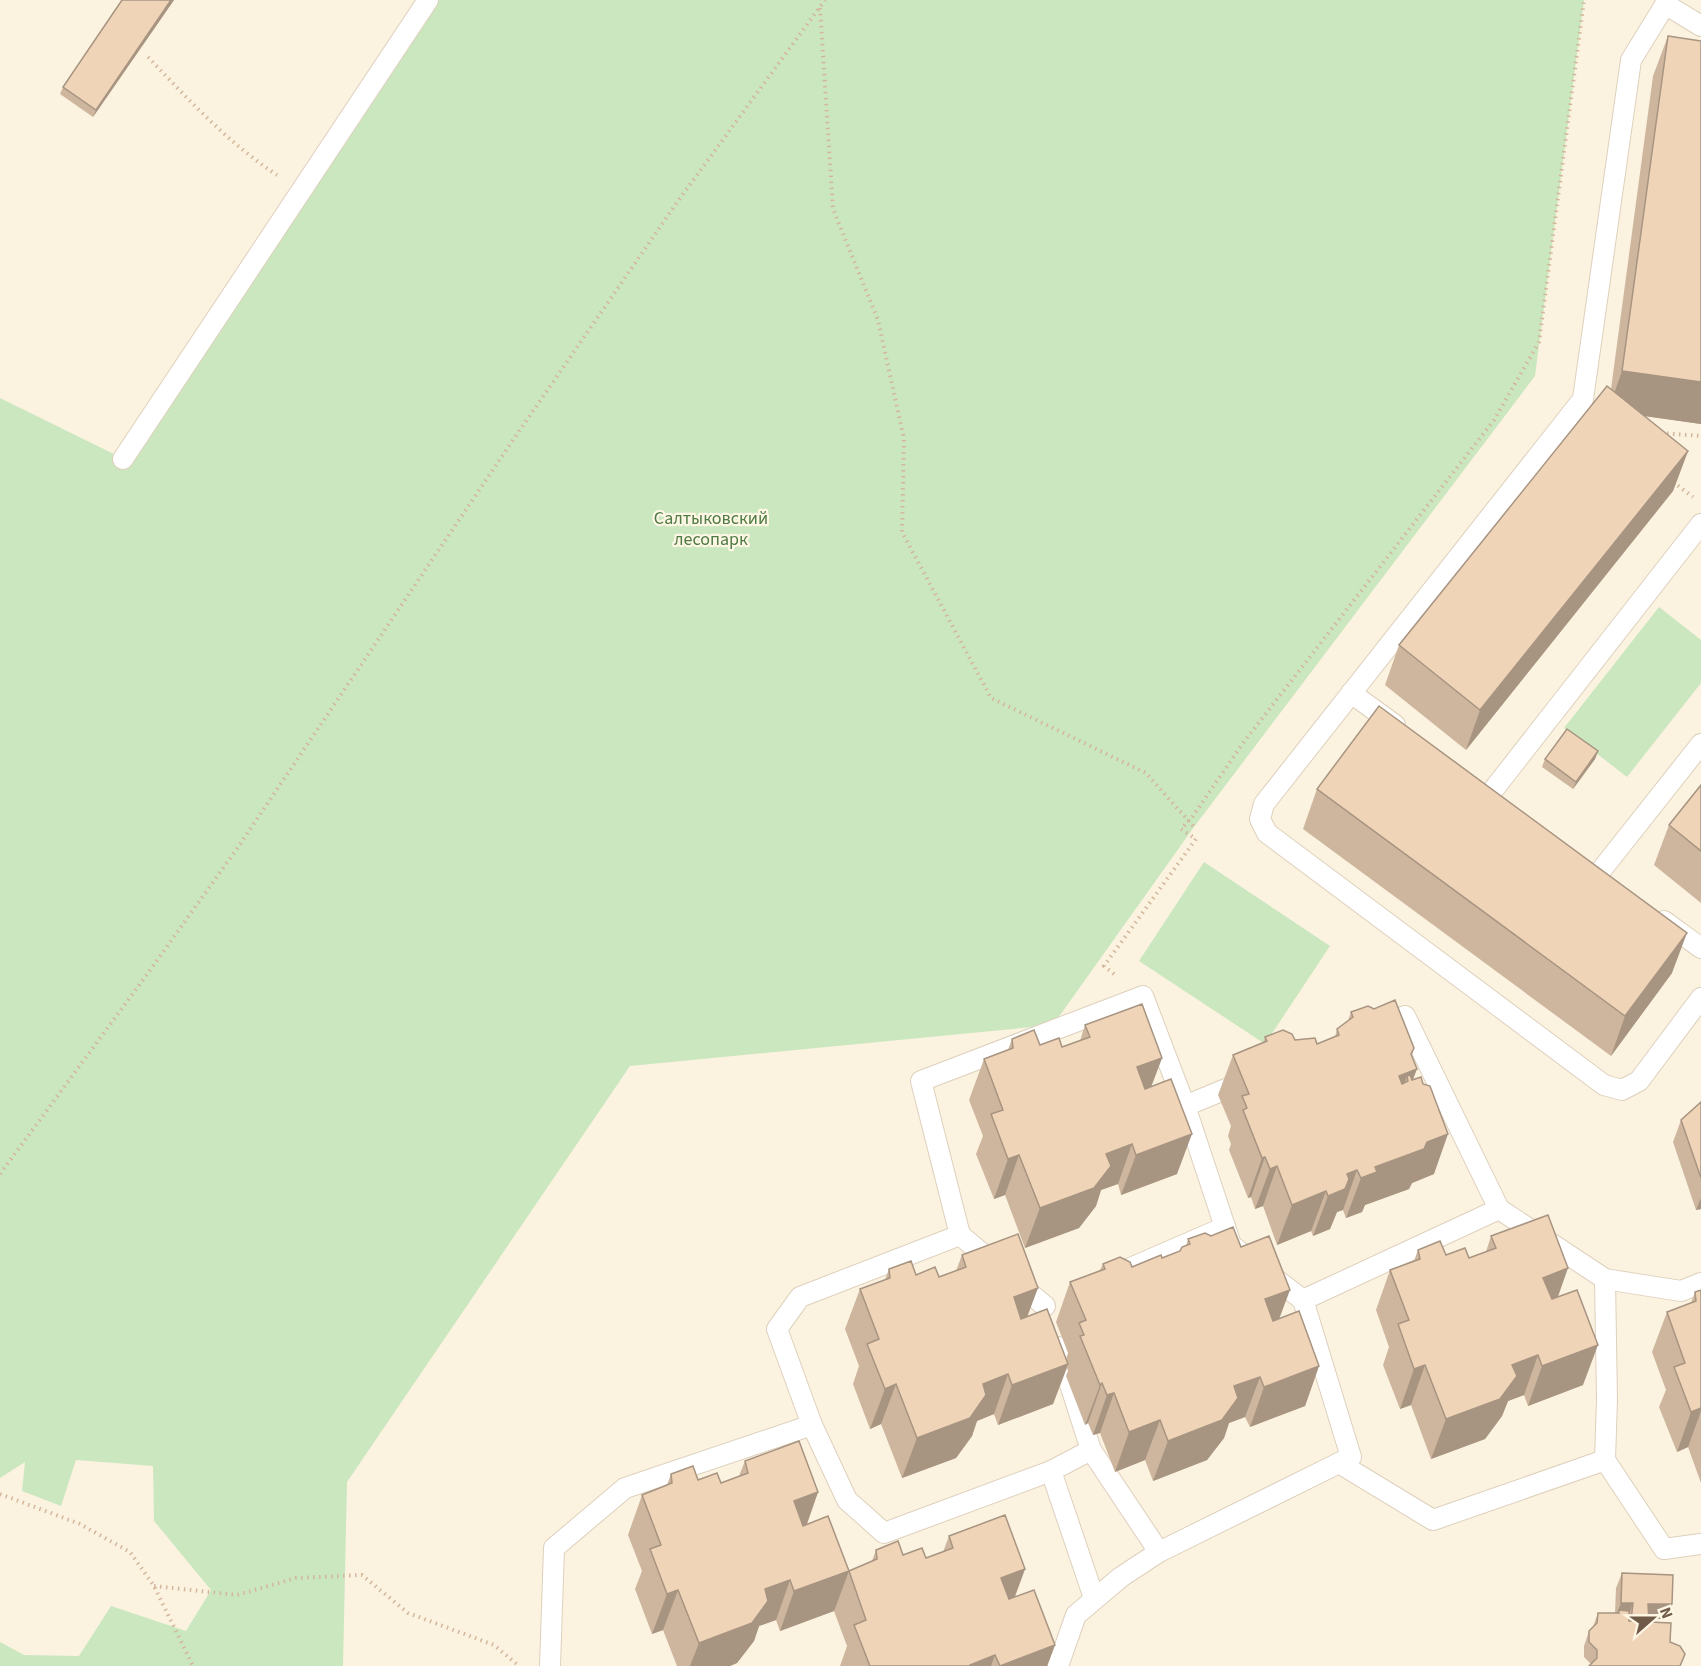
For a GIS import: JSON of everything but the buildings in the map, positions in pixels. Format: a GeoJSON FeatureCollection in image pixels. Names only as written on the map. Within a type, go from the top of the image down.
{"type":"FeatureCollection","features":[{"type":"Feature","properties":{"kind":"lane"},"geometry":{"type":"LineString","coordinates":[[123,459],[428,0]]}},
{"type":"Feature","properties":{"kind":"lane"},"geometry":{"type":"LineString","coordinates":[[1701,26],[1666,2],[1631,60],[1583,399],[1264,804],[1260,819],[1267,833],[1604,1085],[1622,1090],[1639,1081],[1701,998]]}},
{"type":"Feature","properties":{"kind":"lane"},"geometry":{"type":"LineString","coordinates":[[1490,794],[1701,524]]}},
{"type":"Feature","properties":{"kind":"lane"},"geometry":{"type":"LineString","coordinates":[[1351,693],[1407,733]]}},
{"type":"Feature","properties":{"kind":"lane"},"geometry":{"type":"LineString","coordinates":[[1599,873],[1701,744]]}},
{"type":"Feature","properties":{"kind":"lane"},"geometry":{"type":"LineString","coordinates":[[1471,780],[1508,807]]}},
{"type":"Feature","properties":{"kind":"lane"},"geometry":{"type":"LineString","coordinates":[[1581,860],[1618,887]]}},
{"type":"Feature","properties":{"kind":"lane"},"geometry":{"type":"LineString","coordinates":[[1646,907],[1701,948]]}},
{"type":"Feature","properties":{"kind":"lane"},"geometry":{"type":"LineString","coordinates":[[1058,1666],[1076,1615],[1121,1577],[1159,1552],[1352,1457],[1303,1300],[1231,1245],[1185,1106],[1143,996],[921,1081],[960,1234],[1046,1306],[1090,1450],[1159,1552]]}},
{"type":"Feature","properties":{"kind":"lane"},"geometry":{"type":"LineString","coordinates":[[1361,1034],[1405,1016],[1499,1209],[1605,1279],[1681,1291],[1701,1283]]}},
{"type":"Feature","properties":{"kind":"lane"},"geometry":{"type":"LineString","coordinates":[[1185,1106],[1262,1074]]}},
{"type":"Feature","properties":{"kind":"lane"},"geometry":{"type":"LineString","coordinates":[[1303,1300],[1499,1209]]}},
{"type":"Feature","properties":{"kind":"lane"},"geometry":{"type":"LineString","coordinates":[[1109,1278],[1225,1227]]}},
{"type":"Feature","properties":{"kind":"lane"},"geometry":{"type":"LineString","coordinates":[[960,1234],[800,1297],[777,1329],[812,1425],[847,1500],[884,1533],[1051,1471],[1090,1450]]}},
{"type":"Feature","properties":{"kind":"lane"},"geometry":{"type":"LineString","coordinates":[[1605,1279],[1607,1401],[1605,1460],[1664,1549],[1701,1544]]}},
{"type":"Feature","properties":{"kind":"lane"},"geometry":{"type":"LineString","coordinates":[[1046,1306],[1066,1296]]}},
{"type":"Feature","properties":{"kind":"lane"},"geometry":{"type":"LineString","coordinates":[[550,1666],[554,1548],[625,1488],[812,1425]]}},
{"type":"Feature","properties":{"kind":"lane"},"geometry":{"type":"LineString","coordinates":[[1339,1463],[1433,1520],[1605,1460]]}},
{"type":"Feature","properties":{"kind":"lane"},"geometry":{"type":"LineString","coordinates":[[1051,1471],[1094,1598]]}},
{"type":"Feature","properties":{"kind":"path"},"geometry":{"type":"LineString","coordinates":[[0,1174],[229,859],[513,440],[672,211],[825,0]]}},
{"type":"Feature","properties":{"kind":"path"},"geometry":{"type":"LineString","coordinates":[[1143,996],[1104,966],[1196,839],[1181,829],[1193,816],[1243,743],[1494,420],[1539,342],[1584,0]]}},
{"type":"Feature","properties":{"kind":"path"},"geometry":{"type":"LineString","coordinates":[[820,7],[833,209],[878,320],[904,439],[902,532],[991,698],[1146,773],[1194,827]]}},
{"type":"Feature","properties":{"kind":"path"},"geometry":{"type":"LineString","coordinates":[[148,57],[189,101],[258,163],[300,193]]}},
{"type":"Feature","properties":{"kind":"path"},"geometry":{"type":"LineString","coordinates":[[1655,433],[1701,436]]}},
{"type":"Feature","properties":{"kind":"path"},"geometry":{"type":"LineString","coordinates":[[1666,477],[1701,503]]}},
{"type":"Feature","properties":{"kind":"path"},"geometry":{"type":"LineString","coordinates":[[0,1494],[80,1524],[130,1552],[154,1586],[193,1666]]}},
{"type":"Feature","properties":{"kind":"path"},"geometry":{"type":"LineString","coordinates":[[154,1586],[237,1595],[296,1578],[362,1575],[408,1613],[494,1646],[519,1666]]}},
{"type":"Feature","properties":{"kind":"green space","name":"Салтыковский лесопарк"},"geometry":{"type":"Polygon","coordinates":[[[428,0],[1584,0],[1535,376],[1194,827],[1053,1025],[630,1066],[347,1482],[343,1666],[0,1666],[0,1642],[24,1655],[79,1656],[111,1606],[186,1631],[211,1590],[154,1521],[153,1466],[76,1460],[61,1506],[22,1491],[25,1462],[0,1478],[0,398],[122,458],[428,0]]]}},
{"type":"Feature","properties":{"kind":"green space"},"geometry":{"type":"Polygon","coordinates":[[[1659,607],[1701,640],[1701,683],[1627,777],[1564,728],[1659,607]]]}},
{"type":"Feature","properties":{"kind":"green space"},"geometry":{"type":"Polygon","coordinates":[[[1204,862],[1330,946],[1265,1044],[1139,961],[1204,862]]]}}]}
